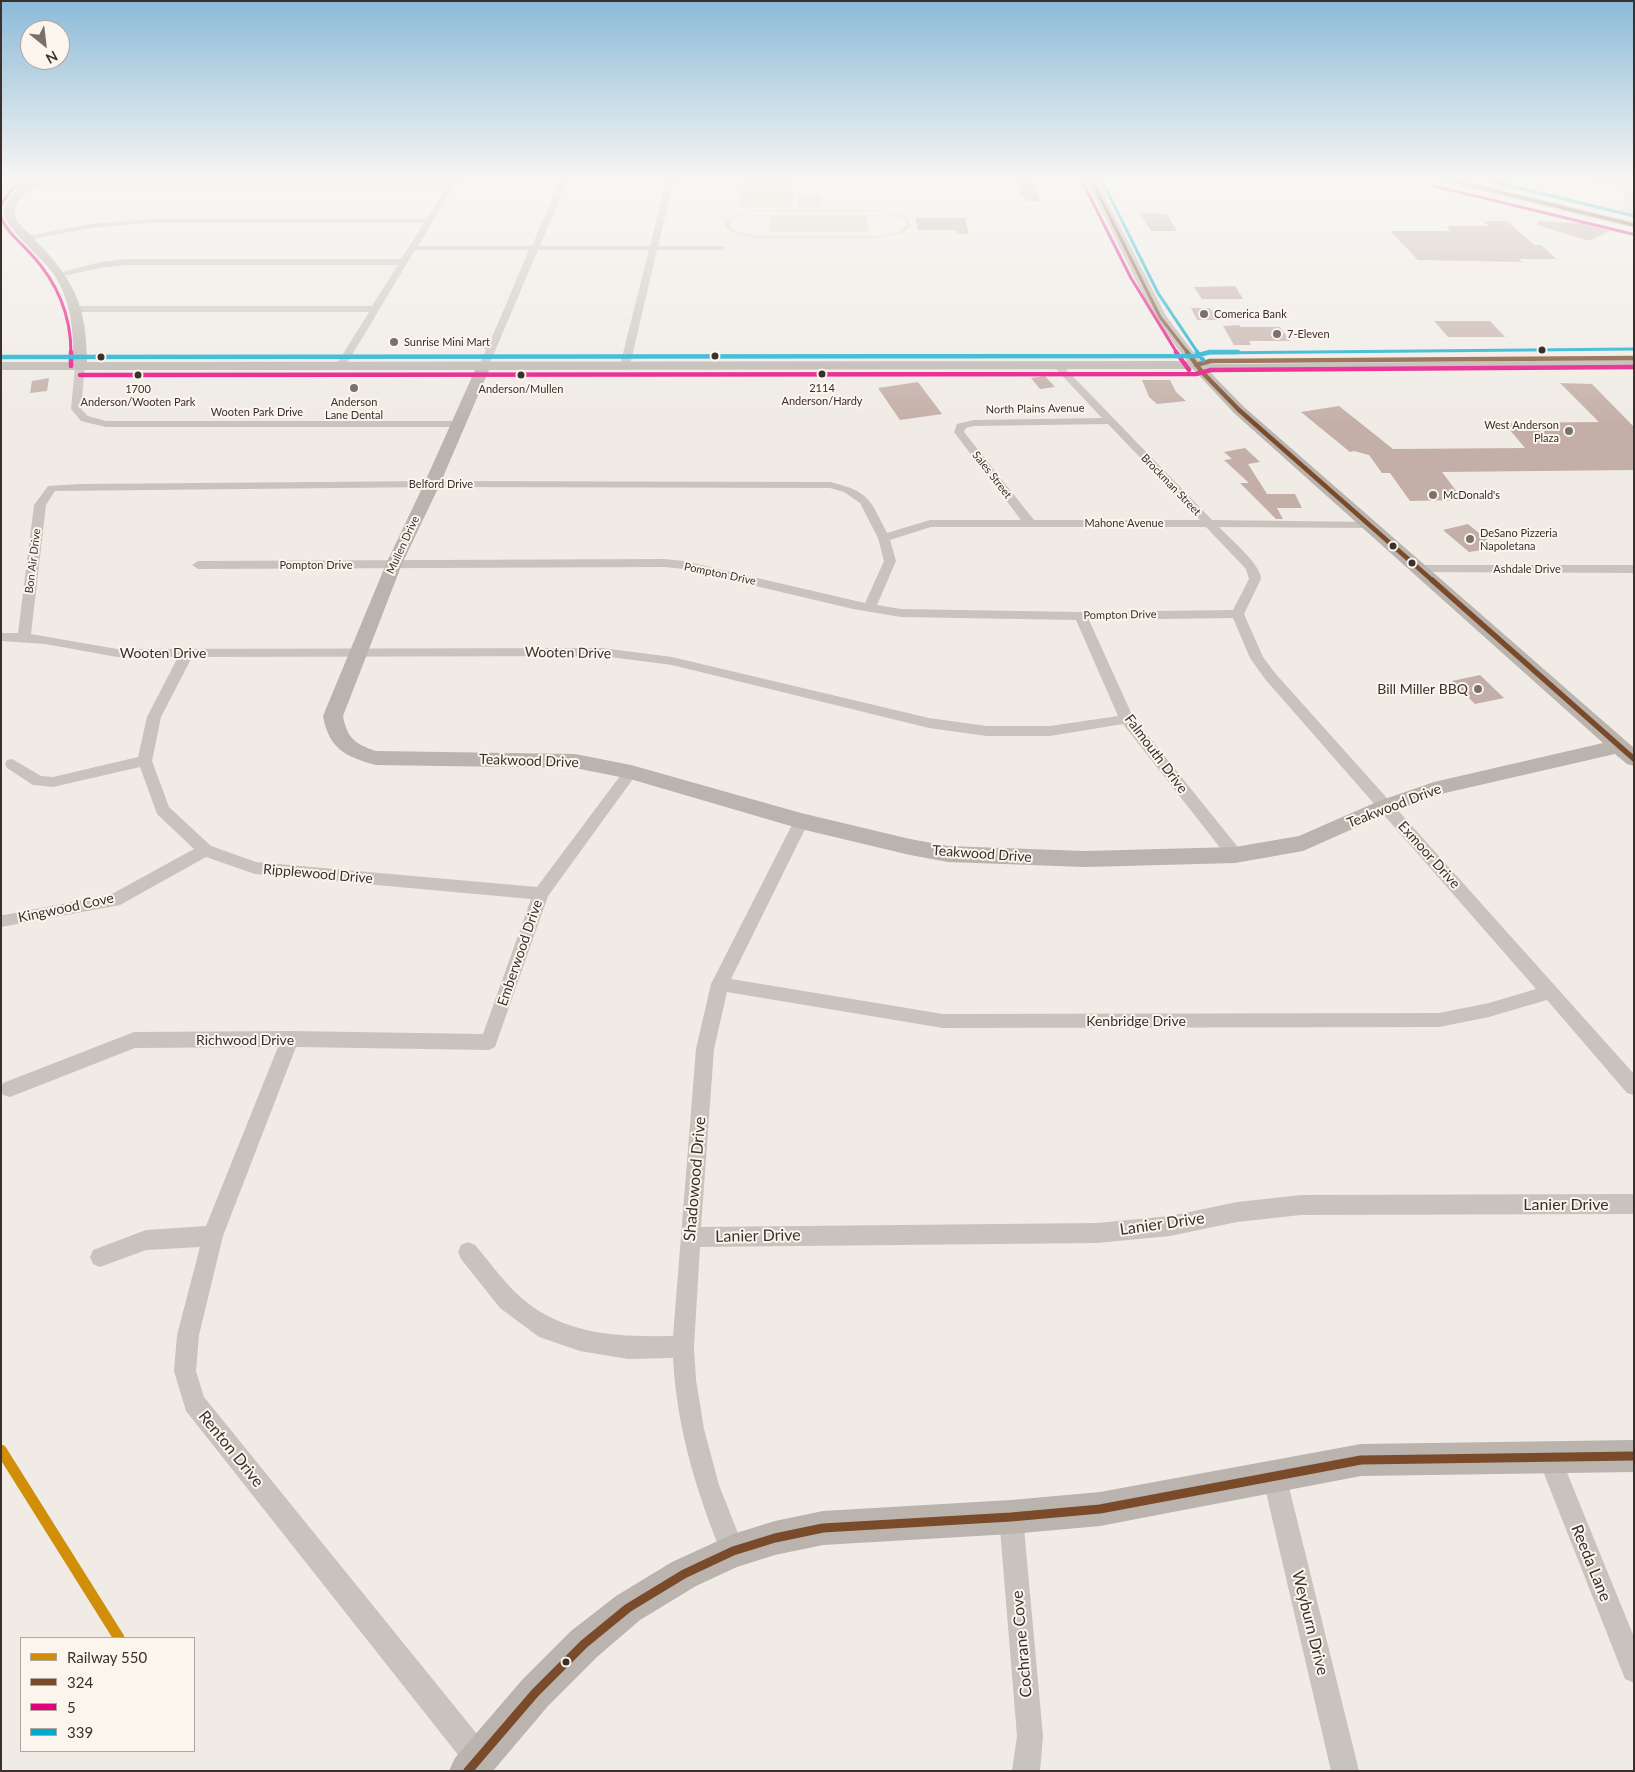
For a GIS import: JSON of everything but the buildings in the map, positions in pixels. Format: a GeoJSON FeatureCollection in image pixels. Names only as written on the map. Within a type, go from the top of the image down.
{"type":"FeatureCollection","features":[{"type":"Feature","properties":{"kind":"main road"},"geometry":{"type":"LineString","coordinates":[[46,260],[59,274],[74,309],[80,338],[80,366]]}},
{"type":"Feature","properties":{"kind":"main road"},"geometry":{"type":"LineString","coordinates":[[1130,260],[1148,296],[1170,330],[1196,365],[1222,390],[1239,410],[1626,753]]}},
{"type":"Feature","properties":{"kind":"main road"},"geometry":{"type":"LineString","coordinates":[[1,366],[1196,365],[1216,368],[1243,368],[1633,360]]}},
{"type":"Feature","properties":{"kind":"main road"},"geometry":{"type":"LineString","coordinates":[[1196,365],[1210,361],[1421,363]]}},
{"type":"Feature","properties":{"kind":"main road","name":"Mullen Drive"},"geometry":{"type":"LineString","coordinates":[[344,743],[335,731],[333,716],[394,564],[432,484],[484,365]]}},
{"type":"Feature","properties":{"kind":"main road"},"geometry":{"type":"LineString","coordinates":[[1222,390],[1232,373],[1243,368]]}},
{"type":"Feature","properties":{"kind":"main road","name":"Teakwood Drive"},"geometry":{"type":"LineString","coordinates":[[344,743],[359,753],[376,758],[575,761],[631,772],[801,821],[910,847],[948,854],[1084,859],[1235,855],[1303,843],[1386,806],[1450,784],[1626,753]]}},
{"type":"Feature","properties":{"kind":"main road"},"geometry":{"type":"LineString","coordinates":[[478,1766],[535,1693],[584,1644],[628,1608],[684,1574],[733,1551],[775,1538],[823,1528],[1011,1517],[1100,1509],[1361,1460],[1634,1456]]}},
{"type":"Feature","properties":{"kind":"street","name":"Mullen Drive"},"geometry":{"type":"LineString","coordinates":[[484,365],[528,260]]}},
{"type":"Feature","properties":{"kind":"street"},"geometry":{"type":"LineString","coordinates":[[625,365],[650,260]]}},
{"type":"Feature","properties":{"kind":"street"},"geometry":{"type":"LineString","coordinates":[[59,274],[100,265],[126,262],[405,262]]}},
{"type":"Feature","properties":{"kind":"street"},"geometry":{"type":"LineString","coordinates":[[341,365],[405,262]]}},
{"type":"Feature","properties":{"kind":"street"},"geometry":{"type":"LineString","coordinates":[[74,309],[375,309]]}},
{"type":"Feature","properties":{"kind":"street","name":"Brockman Street"},"geometry":{"type":"LineString","coordinates":[[1057,365],[1251,567],[1255,574],[1255,579],[1238,614]]}},
{"type":"Feature","properties":{"kind":"street","name":"Wooten Park Drive"},"geometry":{"type":"LineString","coordinates":[[80,366],[76,409],[78,413],[88,420],[106,424],[457,424]]}},
{"type":"Feature","properties":{"kind":"street","name":"North Plains Avenue"},"geometry":{"type":"LineString","coordinates":[[961,426],[974,423],[1109,421]]}},
{"type":"Feature","properties":{"kind":"street","name":"Sales Street"},"geometry":{"type":"LineString","coordinates":[[961,426],[959,432],[1030,522]]}},
{"type":"Feature","properties":{"kind":"street","name":"Belford Drive"},"geometry":{"type":"LineString","coordinates":[[52,488],[432,484],[830,485],[848,490],[865,501],[884,538],[890,561],[869,608]]}},
{"type":"Feature","properties":{"kind":"street","name":"Bon Air Drive"},"geometry":{"type":"LineString","coordinates":[[24,636],[40,506],[52,488]]}},
{"type":"Feature","properties":{"kind":"street","name":"Mahone Avenue"},"geometry":{"type":"LineString","coordinates":[[884,538],[930,523],[1367,524]]}},
{"type":"Feature","properties":{"kind":"street","name":"Pompton Drive"},"geometry":{"type":"LineString","coordinates":[[198,565],[664,563],[684,565],[869,608],[901,613],[1081,616],[1238,614]]}},
{"type":"Feature","properties":{"kind":"street","name":"Ashdale Drive"},"geometry":{"type":"LineString","coordinates":[[1420,569],[1634,569]]}},
{"type":"Feature","properties":{"kind":"street","name":"Exmoor Drive"},"geometry":{"type":"LineString","coordinates":[[1238,614],[1257,658],[1270,676],[1634,1087]]}},
{"type":"Feature","properties":{"kind":"street","name":"Falmouth Drive"},"geometry":{"type":"LineString","coordinates":[[1081,616],[1127,719],[1235,855]]}},
{"type":"Feature","properties":{"kind":"street","name":"Wooten Drive"},"geometry":{"type":"LineString","coordinates":[[1,637],[24,636],[84,649],[117,653],[602,652],[672,661],[928,722],[987,731],[1050,731],[1127,719]]}},
{"type":"Feature","properties":{"kind":"street"},"geometry":{"type":"LineString","coordinates":[[12,764],[38,781],[53,782],[145,761],[154,717],[187,654]]}},
{"type":"Feature","properties":{"kind":"street","name":"Ripplewood Drive"},"geometry":{"type":"LineString","coordinates":[[145,761],[162,810],[205,850],[255,868],[540,894]]}},
{"type":"Feature","properties":{"kind":"street","name":"Emberwood Drive"},"geometry":{"type":"LineString","coordinates":[[489,1042],[540,894],[631,772]]}},
{"type":"Feature","properties":{"kind":"street","name":"Shadowood Drive"},"geometry":{"type":"LineString","coordinates":[[733,1551],[707,1485],[692,1429],[685,1380],[683,1347],[705,1050],[720,984],[801,821]]}},
{"type":"Feature","properties":{"kind":"street","name":"Kingwood Cove"},"geometry":{"type":"LineString","coordinates":[[4,921],[114,901],[205,850]]}},
{"type":"Feature","properties":{"kind":"street","name":"Kenbridge Drive"},"geometry":{"type":"LineString","coordinates":[[720,984],[943,1021],[1439,1020],[1490,1010],[1551,992]]}},
{"type":"Feature","properties":{"kind":"street","name":"Richwood Drive"},"geometry":{"type":"LineString","coordinates":[[10,1089],[134,1040],[290,1039],[489,1042]]}},
{"type":"Feature","properties":{"kind":"street","name":"Renton Drive"},"geometry":{"type":"LineString","coordinates":[[290,1039],[213,1236],[188,1335],[185,1371],[194,1403],[478,1766]]}},
{"type":"Feature","properties":{"kind":"street","name":"Lanier Drive"},"geometry":{"type":"LineString","coordinates":[[690,1237],[1097,1233],[1170,1226],[1237,1212],[1301,1206],[1634,1204]]}},
{"type":"Feature","properties":{"kind":"street"},"geometry":{"type":"LineString","coordinates":[[100,1257],[146,1240],[213,1236]]}},
{"type":"Feature","properties":{"kind":"street"},"geometry":{"type":"LineString","coordinates":[[468,1252],[508,1300],[547,1329],[580,1340],[628,1348],[683,1347]]}},
{"type":"Feature","properties":{"kind":"street","name":"Reeda Lane"},"geometry":{"type":"LineString","coordinates":[[1549,1456],[1634,1670]]}},
{"type":"Feature","properties":{"kind":"street","name":"Weyburn Drive"},"geometry":{"type":"LineString","coordinates":[[1274,1475],[1345,1771]]}},
{"type":"Feature","properties":{"kind":"street","name":"Cochrane Cove"},"geometry":{"type":"LineString","coordinates":[[1011,1517],[1030,1736],[1026,1771]]}},
{"type":"Feature","properties":{"kind":"rail line","name":"550"},"geometry":{"type":"LineString","coordinates":[[1,1450],[118,1637]]}},
{"type":"Feature","properties":{"kind":"transit line","name":"5"},"geometry":{"type":"LineString","coordinates":[[36,260],[51,279],[64,305],[70,333],[71,366]]}},
{"type":"Feature","properties":{"kind":"transit line","name":"5"},"geometry":{"type":"LineString","coordinates":[[1121,260],[1158,325],[1189,370]]}},
{"type":"Feature","properties":{"kind":"transit line","name":"324"},"geometry":{"type":"LineString","coordinates":[[1131,260],[1160,317],[1202,372],[1239,410],[1634,759]]}},
{"type":"Feature","properties":{"kind":"transit line","name":"339"},"geometry":{"type":"LineString","coordinates":[[1141,260],[1158,293],[1203,360]]}},
{"type":"Feature","properties":{"kind":"transit line","name":"339"},"geometry":{"type":"LineString","coordinates":[[1,357],[1195,356],[1210,352],[1634,349]]}},
{"type":"Feature","properties":{"kind":"transit line","name":"324"},"geometry":{"type":"LineString","coordinates":[[1196,365],[1210,361],[1634,358]]}},
{"type":"Feature","properties":{"kind":"transit line","name":"5"},"geometry":{"type":"LineString","coordinates":[[80,375],[1196,374],[1211,370],[1634,367]]}},
{"type":"Feature","properties":{"kind":"transit line","name":"324"},"geometry":{"type":"LineString","coordinates":[[468,1771],[535,1693],[584,1644],[628,1608],[684,1574],[733,1551],[775,1538],[823,1528],[1011,1517],[1100,1509],[1361,1460],[1634,1456]]}},
{"type":"Feature","properties":{"kind":"place","name":"Comerica Bank"},"geometry":{"type":"Point","coordinates":[1204,314]}},
{"type":"Feature","properties":{"kind":"place","name":"7-Eleven"},"geometry":{"type":"Point","coordinates":[1277,334]}},
{"type":"Feature","properties":{"kind":"place","name":"Sunrise Mini Mart"},"geometry":{"type":"Point","coordinates":[394,342]}},
{"type":"Feature","properties":{"kind":"place","name":"2114 Anderson/Hardy"},"geometry":{"type":"Point","coordinates":[822,374]}},
{"type":"Feature","properties":{"kind":"place","name":"1700 Anderson/Wooten Park"},"geometry":{"type":"Point","coordinates":[138,375]}},
{"type":"Feature","properties":{"kind":"place","name":"Anderson/Mullen"},"geometry":{"type":"Point","coordinates":[521,375]}},
{"type":"Feature","properties":{"kind":"place","name":"Anderson Lane Dental"},"geometry":{"type":"Point","coordinates":[354,388]}},
{"type":"Feature","properties":{"kind":"place","name":"West Anderson Plaza"},"geometry":{"type":"Point","coordinates":[1569,431]}},
{"type":"Feature","properties":{"kind":"place","name":"McDonald's"},"geometry":{"type":"Point","coordinates":[1433,495]}},
{"type":"Feature","properties":{"kind":"place","name":"DeSano Pizzeria Napoletana"},"geometry":{"type":"Point","coordinates":[1470,539]}},
{"type":"Feature","properties":{"kind":"place","name":"Bill Miller BBQ"},"geometry":{"type":"Point","coordinates":[1478,689]}}]}
